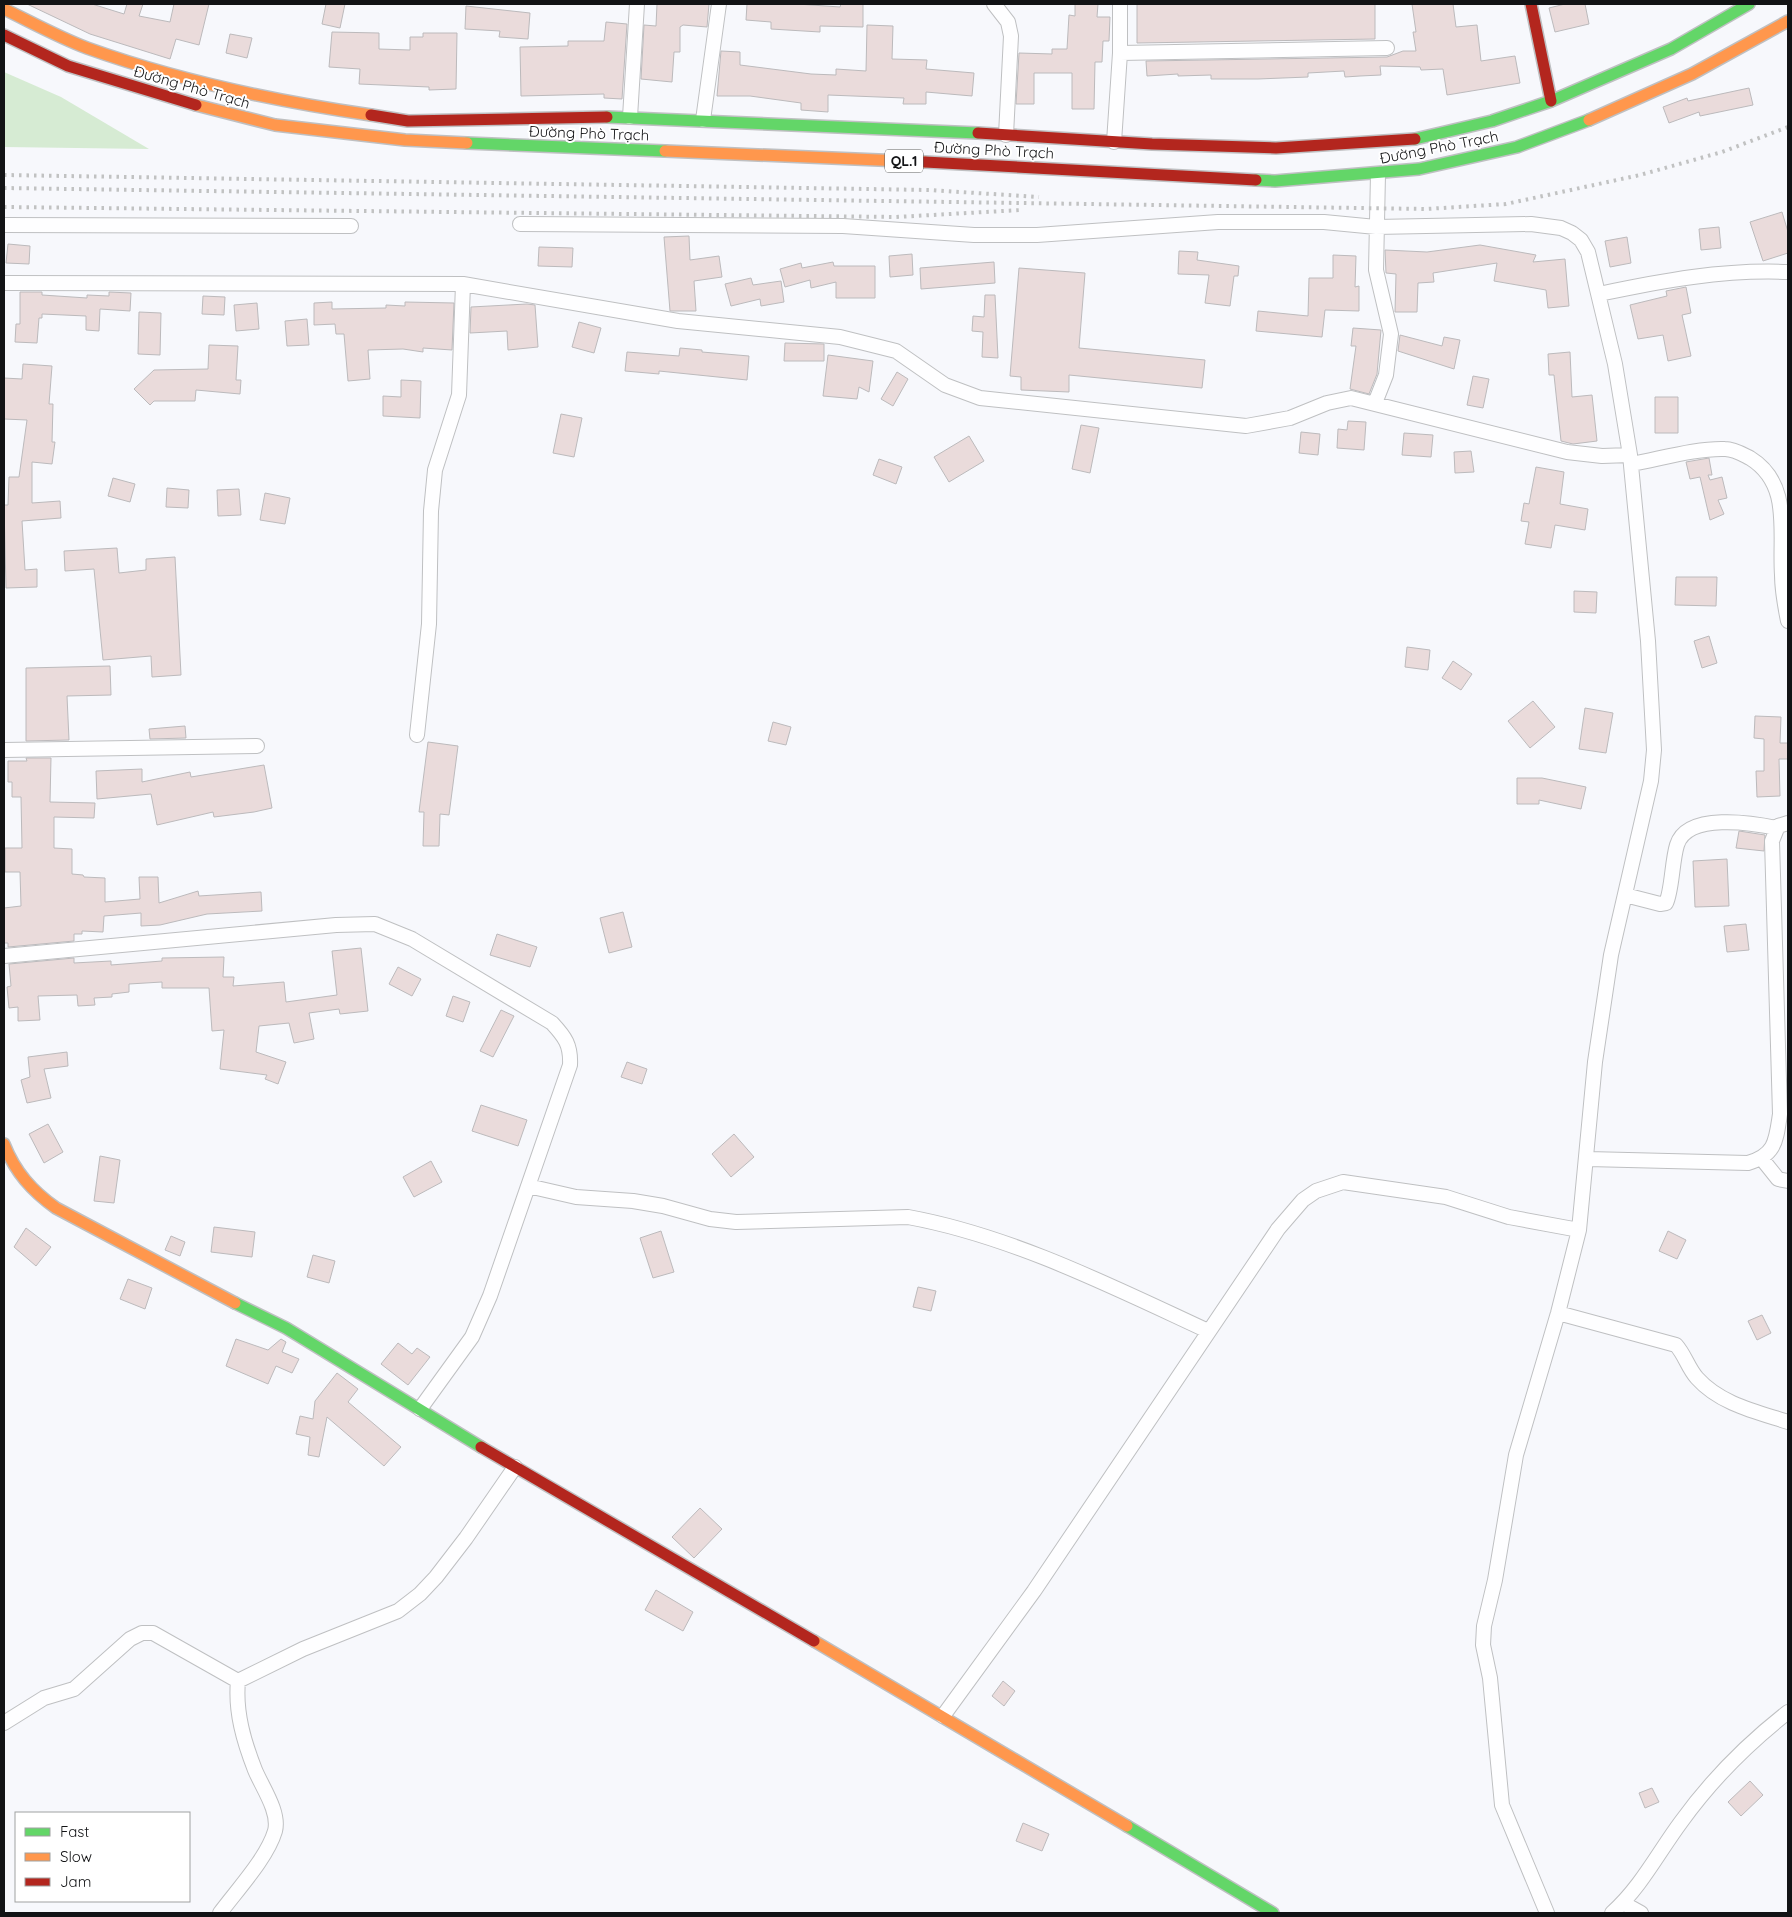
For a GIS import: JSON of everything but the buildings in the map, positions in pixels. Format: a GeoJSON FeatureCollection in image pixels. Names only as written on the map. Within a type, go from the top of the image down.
{"type":"FeatureCollection","features":[{"type":"Feature","properties":{"kind":"main road"},"geometry":{"type":"LineString","coordinates":[[1531,4],[1551,102]]}},
{"type":"Feature","properties":{"kind":"main road","name":"Đường Phò Trạch"},"geometry":{"type":"LineString","coordinates":[[4,9],[85,47],[163,72],[282,102],[408,121],[630,116],[963,132],[1276,152],[1420,139],[1492,122],[1551,102],[1671,49],[1749,4]]}},
{"type":"Feature","properties":{"kind":"main road","name":"Đường Phò Trạch"},"geometry":{"type":"LineString","coordinates":[[4,35],[68,66],[163,96],[265,123],[405,140],[960,155],[1275,177],[1378,174],[1419,169],[1517,147],[1606,114],[1692,74],[1788,21]]}},
{"type":"Feature","properties":{"kind":"main road"},"geometry":{"type":"LineString","coordinates":[[405,140],[408,121]]}},
{"type":"Feature","properties":{"kind":"main road"},"geometry":{"type":"LineString","coordinates":[[960,155],[963,132]]}},
{"type":"Feature","properties":{"kind":"main road"},"geometry":{"type":"LineString","coordinates":[[4,1144],[15,1170],[33,1191],[46,1202],[95,1231],[286,1328],[515,1467],[942,1716],[1273,1913]]}},
{"type":"Feature","properties":{"kind":"street"},"geometry":{"type":"LineString","coordinates":[[630,116],[637,4]]}},
{"type":"Feature","properties":{"kind":"street"},"geometry":{"type":"LineString","coordinates":[[703,120],[719,4]]}},
{"type":"Feature","properties":{"kind":"street"},"geometry":{"type":"LineString","coordinates":[[994,4],[1008,22],[1011,36],[1006,135]]}},
{"type":"Feature","properties":{"kind":"street"},"geometry":{"type":"LineString","coordinates":[[1114,142],[1120,53],[1120,4]]}},
{"type":"Feature","properties":{"kind":"street"},"geometry":{"type":"LineString","coordinates":[[1120,53],[1387,48]]}},
{"type":"Feature","properties":{"kind":"street"},"geometry":{"type":"LineString","coordinates":[[1375,403],[1386,375],[1391,334],[1376,270],[1378,174]]}},
{"type":"Feature","properties":{"kind":"street"},"geometry":{"type":"LineString","coordinates":[[520,224],[843,226],[974,235],[1037,236],[1218,222],[1324,222],[1376,227],[1531,224],[1562,228],[1581,240],[1588,252],[1615,364],[1631,460],[1649,650],[1654,750],[1651,781],[1611,955],[1595,1062],[1588,1159],[1579,1230],[1558,1313],[1516,1455],[1495,1580],[1484,1626],[1483,1645],[1490,1678],[1502,1805],[1547,1913]]}},
{"type":"Feature","properties":{"kind":"street"},"geometry":{"type":"LineString","coordinates":[[4,225],[351,226]]}},
{"type":"Feature","properties":{"kind":"street"},"geometry":{"type":"LineString","coordinates":[[1599,294],[1700,276],[1764,271],[1788,272]]}},
{"type":"Feature","properties":{"kind":"street"},"geometry":{"type":"LineString","coordinates":[[4,283],[464,284],[678,321],[840,337],[896,351],[945,385],[980,398],[1246,426],[1290,418],[1327,403],[1350,398],[1567,452],[1631,460],[1728,448],[1764,468],[1777,483],[1782,498],[1784,525],[1782,575],[1788,621]]}},
{"type":"Feature","properties":{"kind":"street"},"geometry":{"type":"LineString","coordinates":[[418,735],[430,624],[431,510],[435,470],[459,395],[464,284]]}},
{"type":"Feature","properties":{"kind":"street"},"geometry":{"type":"LineString","coordinates":[[4,750],[257,746]]}},
{"type":"Feature","properties":{"kind":"street"},"geometry":{"type":"LineString","coordinates":[[1625,895],[1660,904],[1666,903],[1678,843],[1685,833],[1695,828],[1711,823],[1737,821],[1783,826]]}},
{"type":"Feature","properties":{"kind":"street"},"geometry":{"type":"LineString","coordinates":[[1588,1159],[1748,1163],[1762,1159],[1772,1150],[1780,1114],[1772,841],[1783,826]]}},
{"type":"Feature","properties":{"kind":"street"},"geometry":{"type":"LineString","coordinates":[[4,956],[336,925],[375,924],[412,940],[552,1022],[566,1037],[571,1050],[570,1065],[490,1296],[472,1337],[420,1409]]}},
{"type":"Feature","properties":{"kind":"street"},"geometry":{"type":"LineString","coordinates":[[1762,1159],[1778,1179],[1788,1181]]}},
{"type":"Feature","properties":{"kind":"street"},"geometry":{"type":"LineString","coordinates":[[942,1716],[1040,1583],[1278,1229],[1303,1200],[1331,1184],[1343,1182],[1446,1197],[1509,1217],[1579,1230]]}},
{"type":"Feature","properties":{"kind":"street"},"geometry":{"type":"LineString","coordinates":[[528,1186],[576,1197],[634,1201],[663,1206],[710,1219],[736,1222],[908,1217],[935,1222],[962,1230],[1100,1281],[1208,1331]]}},
{"type":"Feature","properties":{"kind":"street"},"geometry":{"type":"LineString","coordinates":[[1558,1313],[1676,1345],[1693,1372],[1708,1389],[1744,1407],[1788,1422]]}},
{"type":"Feature","properties":{"kind":"street"},"geometry":{"type":"LineString","coordinates":[[238,1681],[303,1649],[398,1611],[420,1594],[436,1577],[515,1467]]}},
{"type":"Feature","properties":{"kind":"street"},"geometry":{"type":"LineString","coordinates":[[4,1723],[44,1698],[74,1689],[130,1639],[142,1633],[153,1633],[238,1681]]}},
{"type":"Feature","properties":{"kind":"street"},"geometry":{"type":"LineString","coordinates":[[220,1913],[256,1866],[275,1830],[274,1813],[255,1769],[238,1716],[236,1701],[238,1681]]}},
{"type":"Feature","properties":{"kind":"street"},"geometry":{"type":"LineString","coordinates":[[1612,1913],[1641,1882],[1705,1789],[1732,1760],[1788,1712]]}},
{"type":"Feature","properties":{"kind":"street"},"geometry":{"type":"LineString","coordinates":[[1623,1903],[1641,1913]]}},
{"type":"Feature","properties":{"kind":"green space"},"geometry":{"type":"Polygon","coordinates":[[[4,72],[61,97],[149,149],[4,147],[4,72]]]}},
{"type":"Feature","properties":{"kind":"railway"},"geometry":{"type":"LineString","coordinates":[[4,188],[1426,209],[1506,204],[1640,175],[1722,152],[1788,127]]}},
{"type":"Feature","properties":{"kind":"railway"},"geometry":{"type":"LineString","coordinates":[[4,175],[929,190],[1039,197]]}},
{"type":"Feature","properties":{"kind":"railway"},"geometry":{"type":"LineString","coordinates":[[4,207],[896,217],[1021,210]]}},
{"type":"Feature","properties":{"kind":"traffic: fast"},"geometry":{"type":"LineString","coordinates":[[1415,139],[1492,121],[1551,101],[1671,49],[1749,4]]}},
{"type":"Feature","properties":{"kind":"traffic: fast"},"geometry":{"type":"LineString","coordinates":[[607,117],[978,133]]}},
{"type":"Feature","properties":{"kind":"traffic: fast"},"geometry":{"type":"LineString","coordinates":[[1256,180],[1275,181],[1419,169],[1517,147],[1589,120]]}},
{"type":"Feature","properties":{"kind":"traffic: fast"},"geometry":{"type":"LineString","coordinates":[[467,143],[665,151]]}},
{"type":"Feature","properties":{"kind":"traffic: fast"},"geometry":{"type":"LineString","coordinates":[[235,1303],[286,1328],[481,1447]]}},
{"type":"Feature","properties":{"kind":"traffic: fast"},"geometry":{"type":"LineString","coordinates":[[1127,1826],[1273,1913]]}},
{"type":"Feature","properties":{"kind":"traffic: slow"},"geometry":{"type":"LineString","coordinates":[[4,9],[76,44],[122,60],[227,89],[371,115]]}},
{"type":"Feature","properties":{"kind":"traffic: slow"},"geometry":{"type":"LineString","coordinates":[[1589,120],[1692,74],[1788,21]]}},
{"type":"Feature","properties":{"kind":"traffic: slow"},"geometry":{"type":"LineString","coordinates":[[196,105],[275,125],[405,140],[467,143]]}},
{"type":"Feature","properties":{"kind":"traffic: slow"},"geometry":{"type":"LineString","coordinates":[[665,151],[925,162]]}},
{"type":"Feature","properties":{"kind":"traffic: slow"},"geometry":{"type":"LineString","coordinates":[[4,1144],[13,1163],[25,1180],[39,1195],[56,1208],[235,1303]]}},
{"type":"Feature","properties":{"kind":"traffic: slow"},"geometry":{"type":"LineString","coordinates":[[814,1641],[1127,1826]]}},
{"type":"Feature","properties":{"kind":"traffic: jam"},"geometry":{"type":"LineString","coordinates":[[1531,4],[1551,101]]}},
{"type":"Feature","properties":{"kind":"traffic: jam"},"geometry":{"type":"LineString","coordinates":[[4,35],[68,66],[196,105]]}},
{"type":"Feature","properties":{"kind":"traffic: jam"},"geometry":{"type":"LineString","coordinates":[[371,115],[408,121],[607,117]]}},
{"type":"Feature","properties":{"kind":"traffic: jam"},"geometry":{"type":"LineString","coordinates":[[978,133],[1152,144],[1276,148],[1415,139]]}},
{"type":"Feature","properties":{"kind":"traffic: jam"},"geometry":{"type":"LineString","coordinates":[[925,162],[1256,180]]}},
{"type":"Feature","properties":{"kind":"traffic: jam"},"geometry":{"type":"LineString","coordinates":[[481,1447],[814,1641]]}}]}
